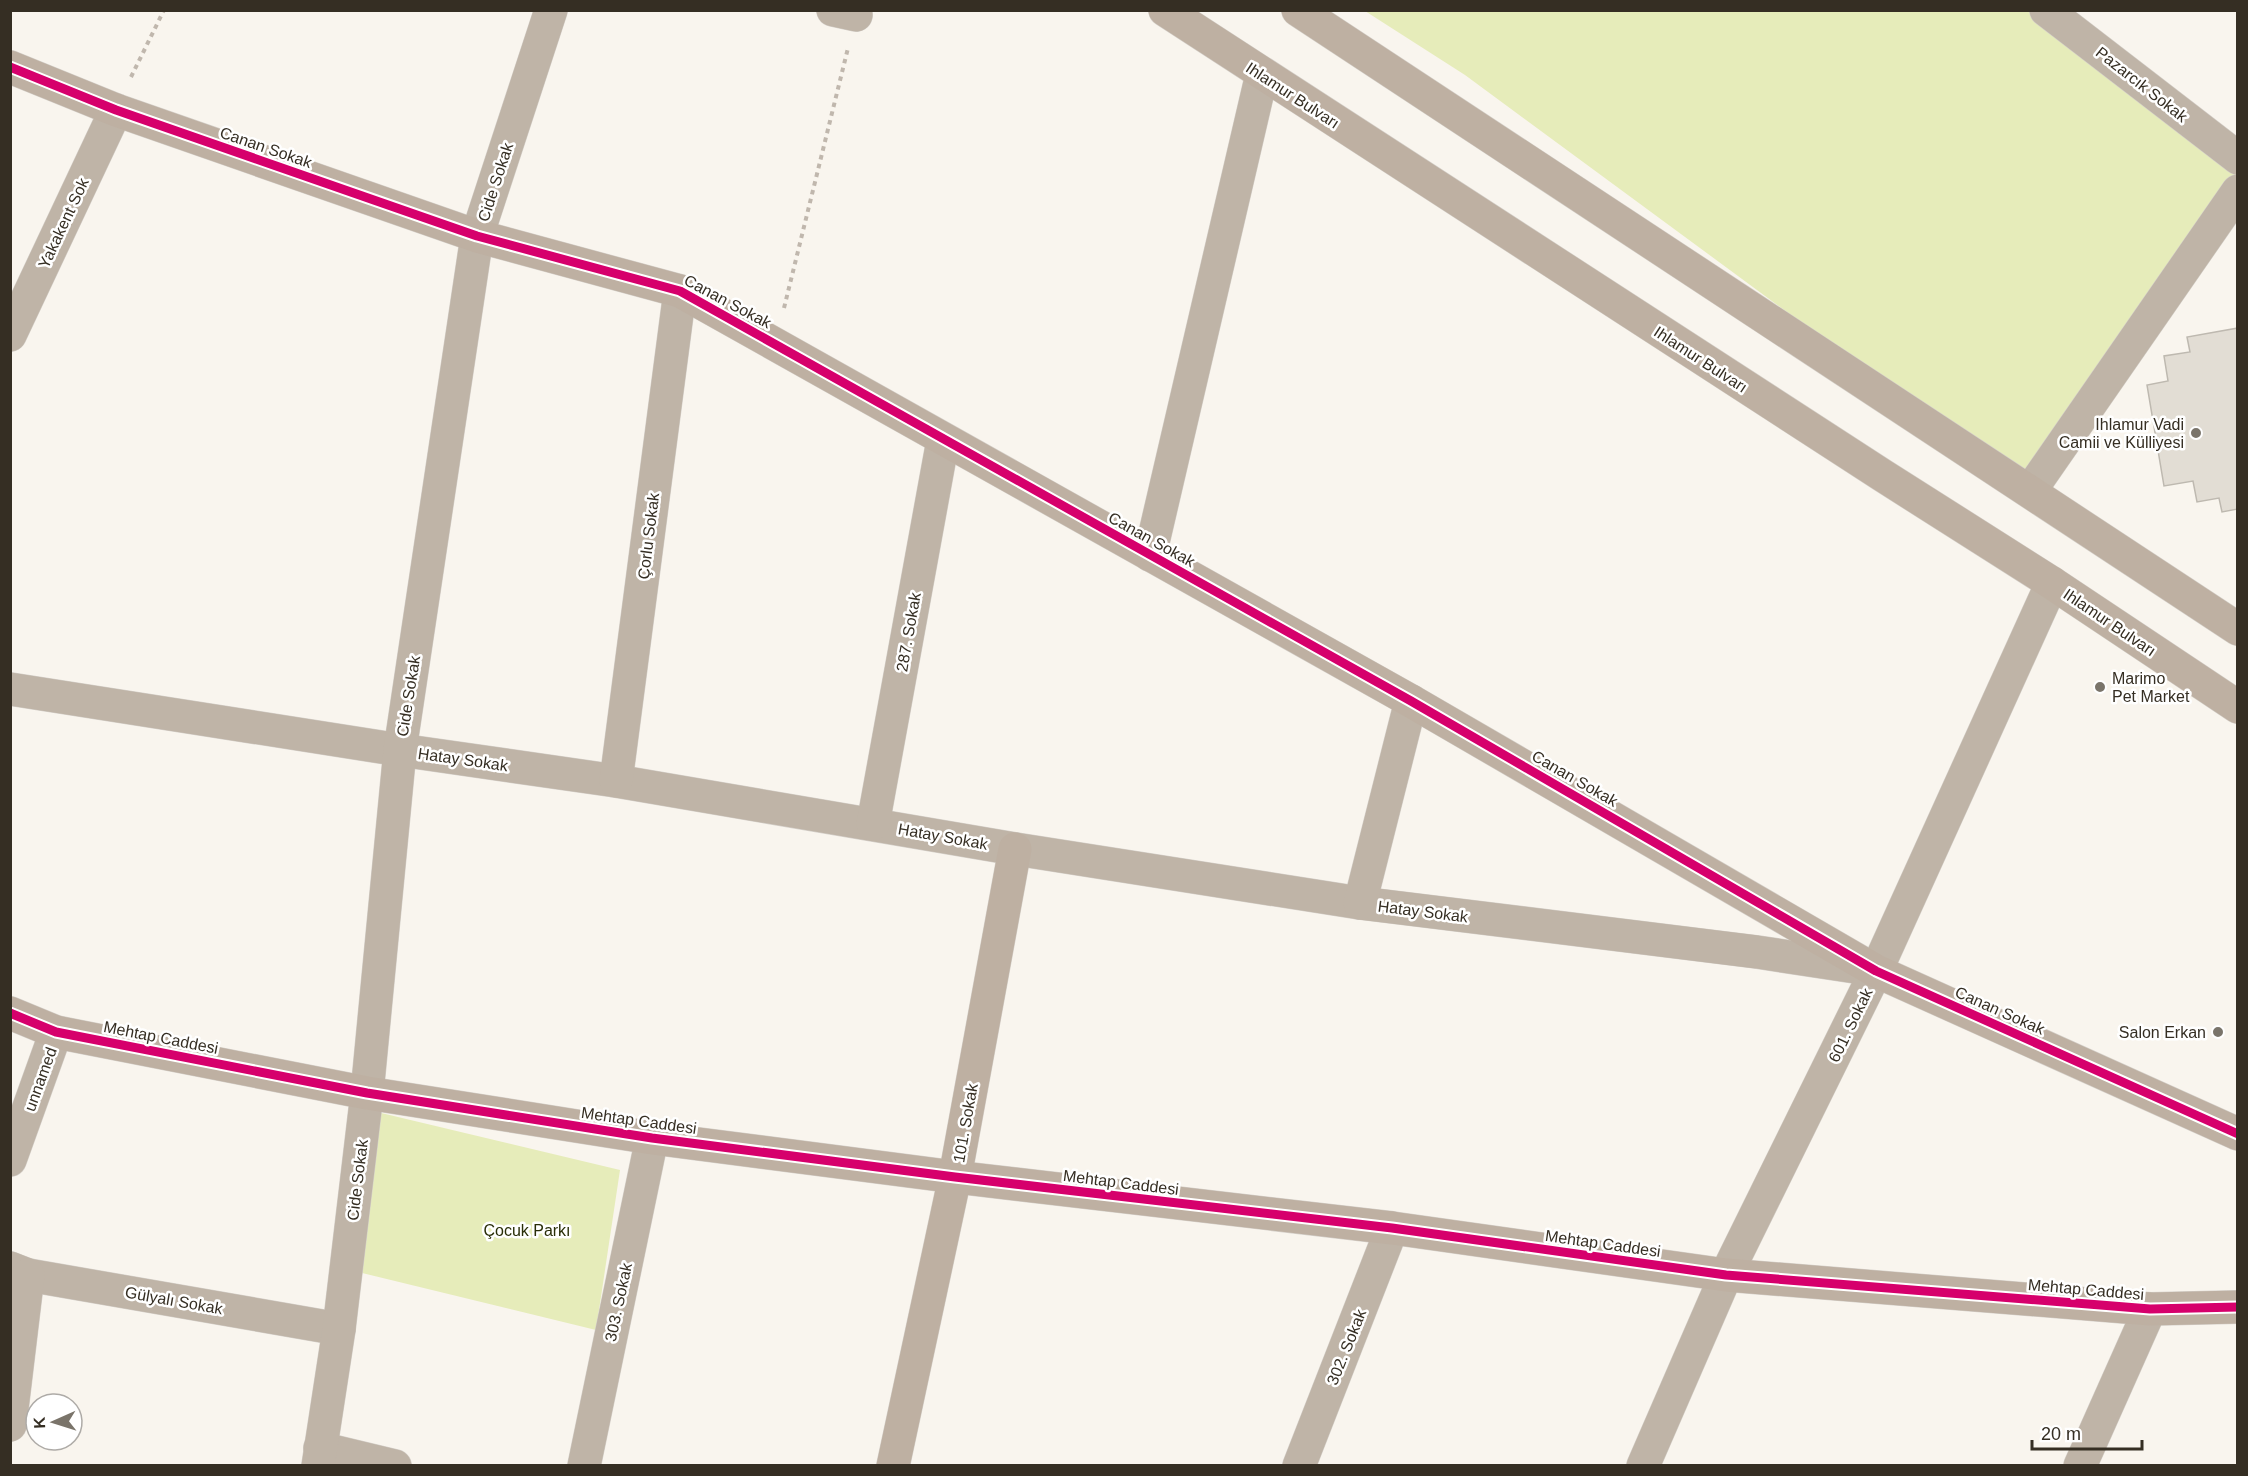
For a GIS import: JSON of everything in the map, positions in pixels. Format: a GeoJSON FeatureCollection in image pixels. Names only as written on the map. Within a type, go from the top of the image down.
{"type":"FeatureCollection","features":[{"type":"Feature","properties":{"kind":"street","name":"Cide Sokak"},"geometry":{"type":"LineString","coordinates":[[319,1457],[339,1329],[367,1093],[400,750],[477,236],[551,10]]}},
{"type":"Feature","properties":{"kind":"street","name":"Ihlamur Bulvarı"},"geometry":{"type":"LineString","coordinates":[[1165,10],[1861,462],[2052,583],[2238,707]]}},
{"type":"Feature","properties":{"kind":"street"},"geometry":{"type":"LineString","coordinates":[[1298,10],[2238,630]]}},
{"type":"Feature","properties":{"kind":"street","name":"Pazarcık Sokak"},"geometry":{"type":"LineString","coordinates":[[2046,10],[2238,158]]}},
{"type":"Feature","properties":{"kind":"street","name":"Canan Sokak"},"geometry":{"type":"LineString","coordinates":[[10,67],[116,110],[477,236],[680,291],[1411,700],[1876,971],[2238,1134]]}},
{"type":"Feature","properties":{"kind":"street"},"geometry":{"type":"LineString","coordinates":[[1150,555],[1262,74]]}},
{"type":"Feature","properties":{"kind":"street","name":"Yakakent Sok"},"geometry":{"type":"LineString","coordinates":[[10,335],[116,110]]}},
{"type":"Feature","properties":{"kind":"street"},"geometry":{"type":"LineString","coordinates":[[2030,491],[2238,191]]}},
{"type":"Feature","properties":{"kind":"street","name":"Çorlu Sokak"},"geometry":{"type":"LineString","coordinates":[[616,781],[680,291]]}},
{"type":"Feature","properties":{"kind":"street","name":"287. Sokak"},"geometry":{"type":"LineString","coordinates":[[873,824],[943,440]]}},
{"type":"Feature","properties":{"kind":"street","name":"601. Sokak"},"geometry":{"type":"LineString","coordinates":[[1643,1466],[1726,1275],[1876,971],[2052,583]]}},
{"type":"Feature","properties":{"kind":"street","name":"Hatay Sokak"},"geometry":{"type":"LineString","coordinates":[[10,689],[616,781],[1015,849],[1360,903],[1757,952],[1876,971]]}},
{"type":"Feature","properties":{"kind":"street"},"geometry":{"type":"LineString","coordinates":[[1360,903],[1411,700]]}},
{"type":"Feature","properties":{"kind":"street","name":"101. Sokak"},"geometry":{"type":"LineString","coordinates":[[892,1466],[955,1177],[1015,849]]}},
{"type":"Feature","properties":{"kind":"street","name":"Mehtap Caddesi"},"geometry":{"type":"LineString","coordinates":[[10,1013],[56,1032],[367,1093],[652,1138],[955,1177],[1392,1228],[1726,1275],[2150,1309],[2238,1307]]}},
{"type":"Feature","properties":{"kind":"street","name":"unnamed"},"geometry":{"type":"LineString","coordinates":[[10,1160],[56,1032]]}},
{"type":"Feature","properties":{"kind":"street","name":"303. Sokak"},"geometry":{"type":"LineString","coordinates":[[584,1466],[652,1138]]}},
{"type":"Feature","properties":{"kind":"street","name":"302. Sokak"},"geometry":{"type":"LineString","coordinates":[[1299,1466],[1392,1228]]}},
{"type":"Feature","properties":{"kind":"street"},"geometry":{"type":"LineString","coordinates":[[10,1425],[19,1271]]}},
{"type":"Feature","properties":{"kind":"street","name":"Gülyalı Sokak"},"geometry":{"type":"LineString","coordinates":[[19,1271],[339,1329]]}},
{"type":"Feature","properties":{"kind":"street"},"geometry":{"type":"LineString","coordinates":[[2079,1466],[2150,1309]]}},
{"type":"Feature","properties":{"kind":"street"},"geometry":{"type":"LineString","coordinates":[[319,1457],[395,1466]]}},
{"type":"Feature","properties":{"kind":"path"},"geometry":{"type":"LineString","coordinates":[[116,110],[144,47],[164,10]]}},
{"type":"Feature","properties":{"kind":"path"},"geometry":{"type":"LineString","coordinates":[[775,344],[845,13]]}},
{"type":"Feature","properties":{"kind":"green space"},"geometry":{"type":"Polygon","coordinates":[[[1365,11],[2035,11],[2237,159],[2237,191],[2030,491],[1465,75],[1365,11]]]}},
{"type":"Feature","properties":{"kind":"green space","name":"Çocuk Parkı"},"geometry":{"type":"Polygon","coordinates":[[[377,1112],[620,1170],[596,1330],[358,1272],[377,1112]]]}},
{"type":"Feature","properties":{"kind":"building","name":"Ihlamur Vadi Camii ve Külliyesi"},"geometry":{"type":"Polygon","coordinates":[[[2238,328],[2238,509],[2222,512],[2219,498],[2197,502],[2193,481],[2164,486],[2147,385],[2168,381],[2164,356],[2190,352],[2187,337],[2238,328]]]}},
{"type":"Feature","properties":{"kind":"cycle path"},"geometry":{"type":"LineString","coordinates":[[10,67],[116,110],[477,236],[680,291],[1411,701],[1876,971],[2238,1134]]}},
{"type":"Feature","properties":{"kind":"cycle path"},"geometry":{"type":"LineString","coordinates":[[10,1013],[56,1032],[367,1093],[652,1138],[955,1177],[1392,1228],[1726,1275],[2150,1309],[2238,1307]]}},
{"type":"Feature","properties":{"kind":"place","name":"Ihlamur Vadi Camii ve Külliyesi"},"geometry":{"type":"Point","coordinates":[2196,433]}},
{"type":"Feature","properties":{"kind":"place","name":"Marimo Pet Market"},"geometry":{"type":"Point","coordinates":[2100,687]}},
{"type":"Feature","properties":{"kind":"place","name":"Salon Erkan"},"geometry":{"type":"Point","coordinates":[2218,1032]}}]}
